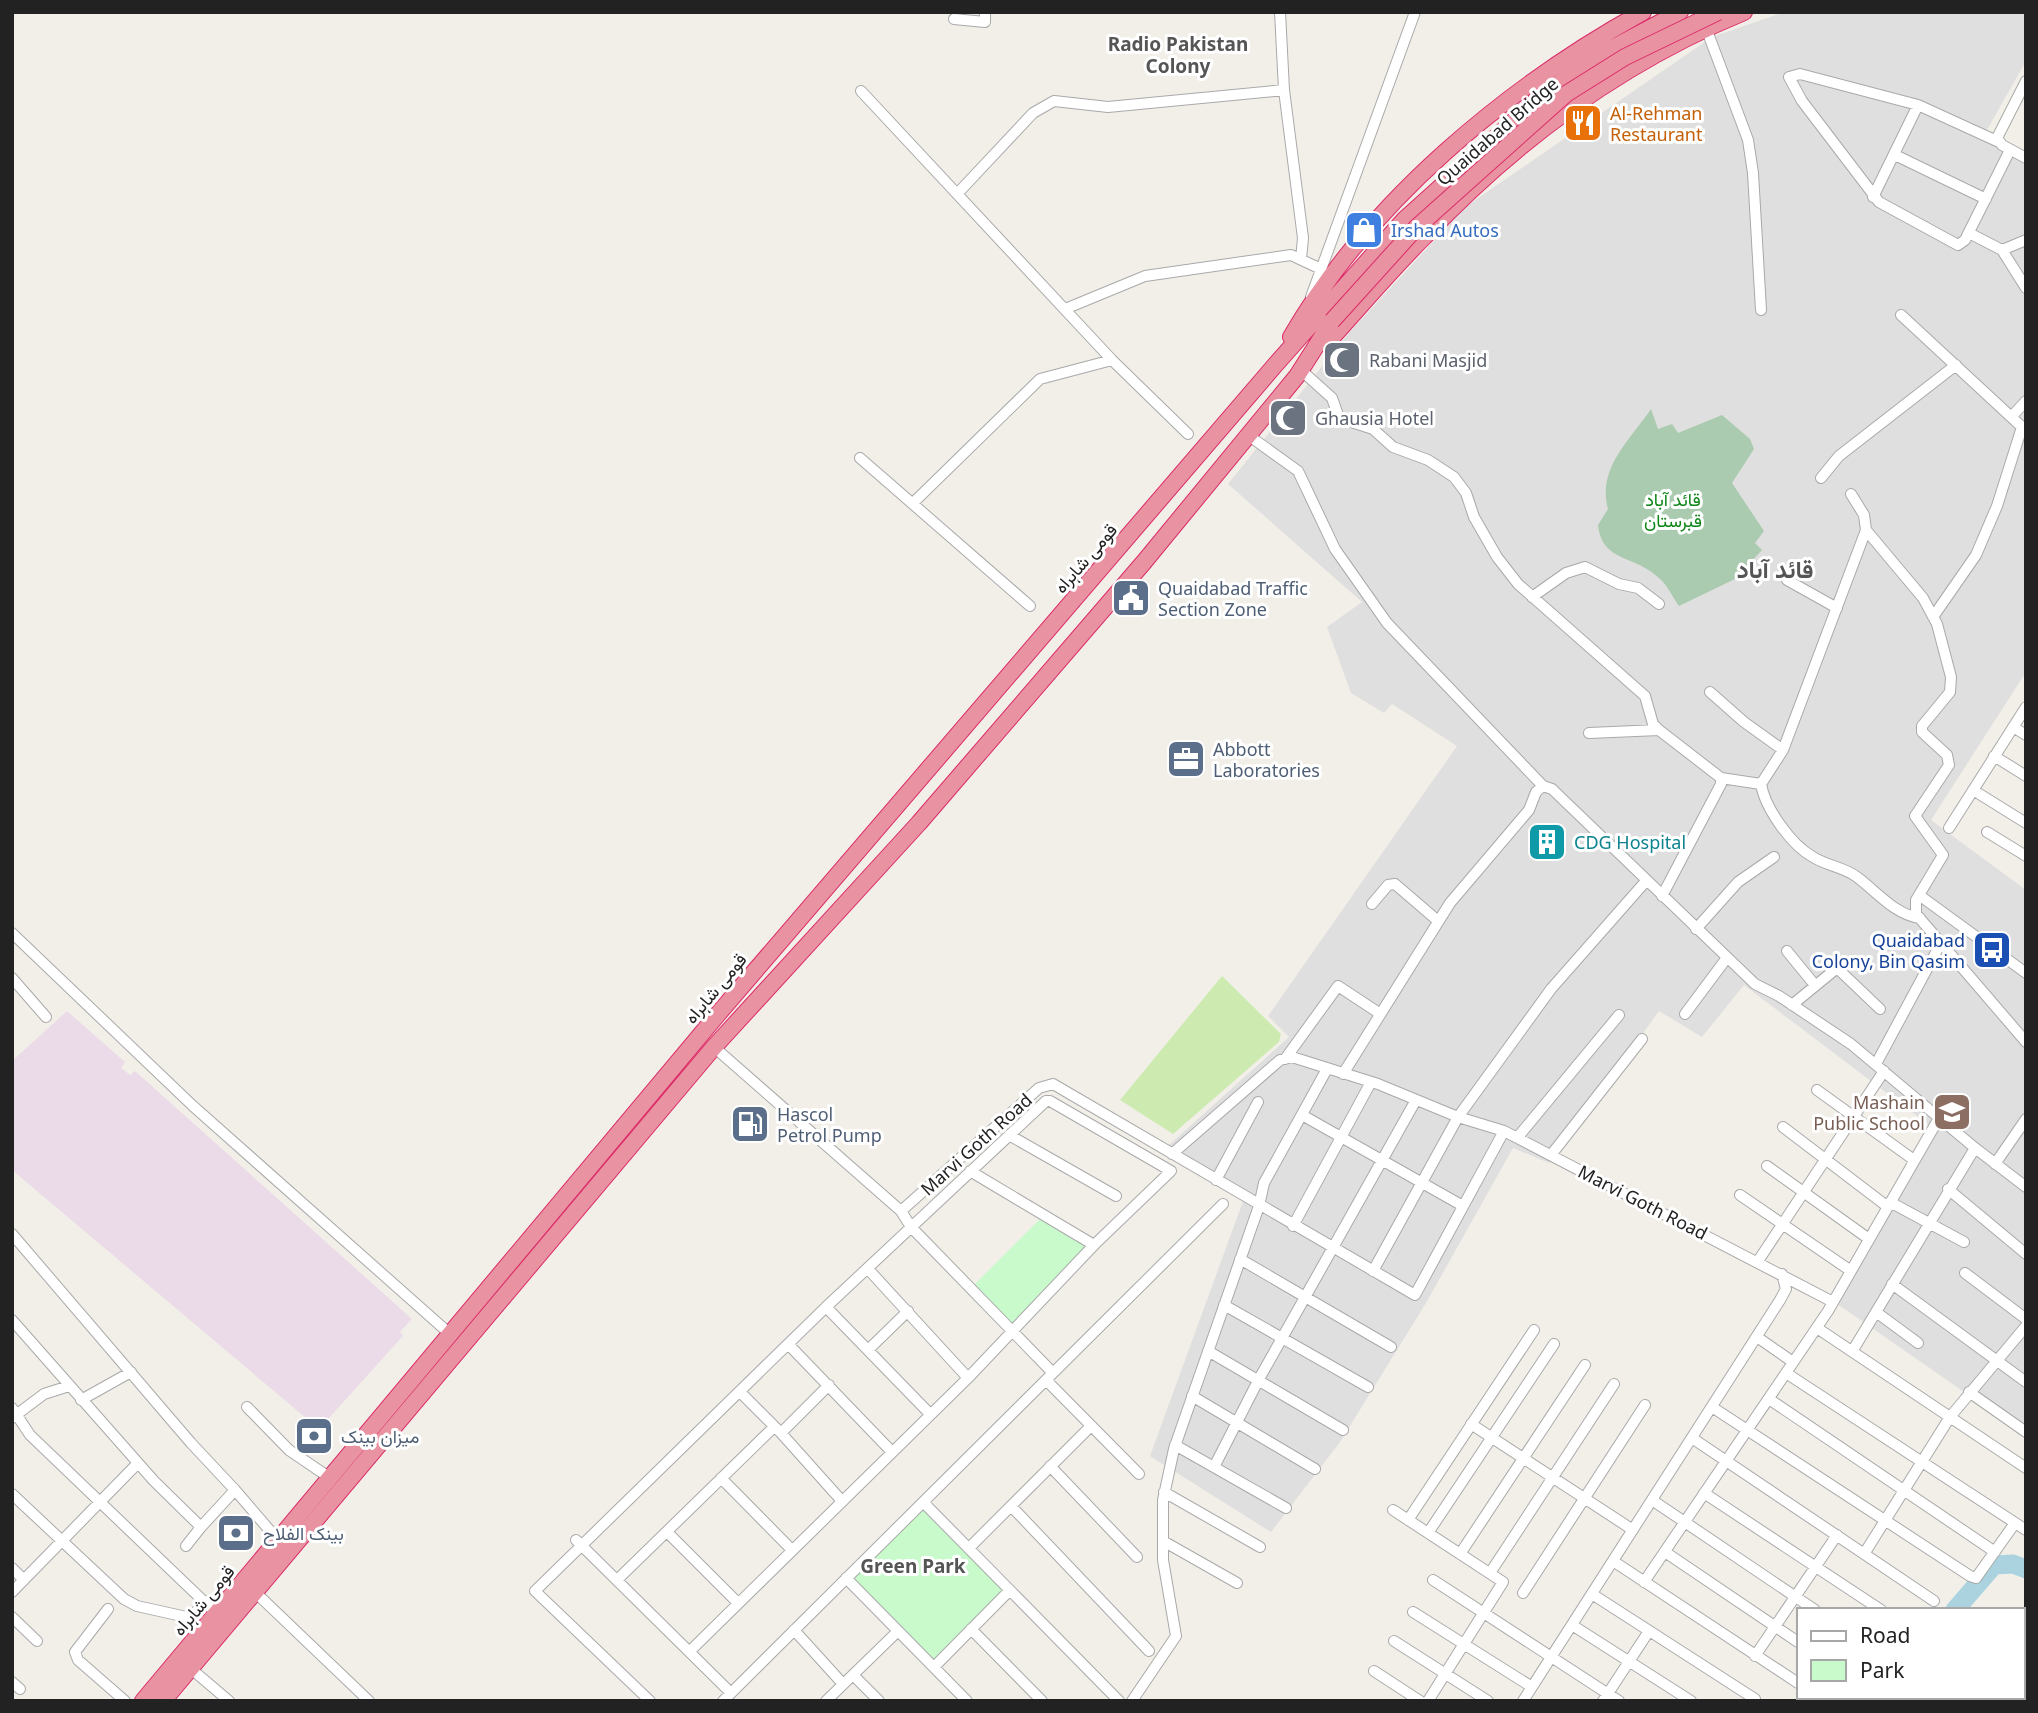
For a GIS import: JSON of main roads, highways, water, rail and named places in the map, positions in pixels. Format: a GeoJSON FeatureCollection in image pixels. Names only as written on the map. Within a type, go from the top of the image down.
{"type":"FeatureCollection","features":[{"type":"Feature","properties":{"kind":"highway"},"geometry":{"type":"LineString","coordinates":[[1276,363],[1305,312],[1352,251],[1443,155],[1510,98],[1594,39],[1643,12]]}},
{"type":"Feature","properties":{"kind":"highway","name":"Quaidabad Bridge"},"geometry":{"type":"LineString","coordinates":[[1329,315],[1404,220],[1545,93],[1592,59],[1680,12]]}},
{"type":"Feature","properties":{"kind":"highway","name":"Quaidabad Bridge"},"geometry":{"type":"LineString","coordinates":[[1329,315],[1416,228],[1566,94],[1625,57],[1718,12]]}},
{"type":"Feature","properties":{"kind":"highway"},"geometry":{"type":"LineString","coordinates":[[1299,373],[1425,235],[1526,143],[1622,73],[1706,28],[1744,12]]}},
{"type":"Feature","properties":{"kind":"highway","name":"قومی شاہراہ"},"geometry":{"type":"LineString","coordinates":[[159,1693],[217,1614],[278,1539],[718,1014],[1276,363],[1329,315]]}},
{"type":"Feature","properties":{"kind":"highway","name":"قومی شاہراہ"},"geometry":{"type":"LineString","coordinates":[[143,1701],[159,1693],[189,1667],[714,1047],[936,804],[1144,562],[1299,373],[1329,315]]}},
{"type":"Feature","properties":{"kind":"highway"},"geometry":{"type":"LineString","coordinates":[[128,1701],[159,1693]]}},
{"type":"Feature","properties":{"kind":"waterway"},"geometry":{"type":"LineString","coordinates":[[1957,1608],[1994,1565],[2013,1564],[2026,1569]]}},
{"type":"Feature","properties":{"kind":"place","name":"Al-Rehman Restaurant"},"geometry":{"type":"Point","coordinates":[1583,123]}},
{"type":"Feature","properties":{"kind":"place","name":"Irshad Autos"},"geometry":{"type":"Point","coordinates":[1364,230]}},
{"type":"Feature","properties":{"kind":"place","name":"Rabani Masjid"},"geometry":{"type":"Point","coordinates":[1342,360]}},
{"type":"Feature","properties":{"kind":"place","name":"Ghausia Hotel"},"geometry":{"type":"Point","coordinates":[1288,418]}},
{"type":"Feature","properties":{"kind":"place","name":"Quaidabad Traffic Section Zone"},"geometry":{"type":"Point","coordinates":[1131,598]}},
{"type":"Feature","properties":{"kind":"place","name":"Abbott Laboratories"},"geometry":{"type":"Point","coordinates":[1186,759]}},
{"type":"Feature","properties":{"kind":"place","name":"CDG Hospital"},"geometry":{"type":"Point","coordinates":[1547,842]}},
{"type":"Feature","properties":{"kind":"place","name":"Quaidabad Colony, Bin Qasim"},"geometry":{"type":"Point","coordinates":[1992,950]}},
{"type":"Feature","properties":{"kind":"place","name":"Mashain Public School"},"geometry":{"type":"Point","coordinates":[1952,1112]}},
{"type":"Feature","properties":{"kind":"place","name":"Hascol Petrol Pump"},"geometry":{"type":"Point","coordinates":[750,1124]}},
{"type":"Feature","properties":{"kind":"place","name":"میزان بینک"},"geometry":{"type":"Point","coordinates":[314,1436]}},
{"type":"Feature","properties":{"kind":"place","name":"بینک الفلاح"},"geometry":{"type":"Point","coordinates":[236,1533]}},
{"type":"Feature","properties":{"kind":"district","name":"Radio Pakistan Colony"},"geometry":{"type":"Point","coordinates":[1178,55]}},
{"type":"Feature","properties":{"kind":"district","name":"قائد آباد"},"geometry":{"type":"Point","coordinates":[1775,568]}},
{"type":"Feature","properties":{"kind":"district","name":"Green Park"},"geometry":{"type":"Point","coordinates":[913,1566]}},
{"type":"Feature","properties":{"kind":"park label","name":"قائد آباد قبرستان"},"geometry":{"type":"Point","coordinates":[1673,509]}}]}
